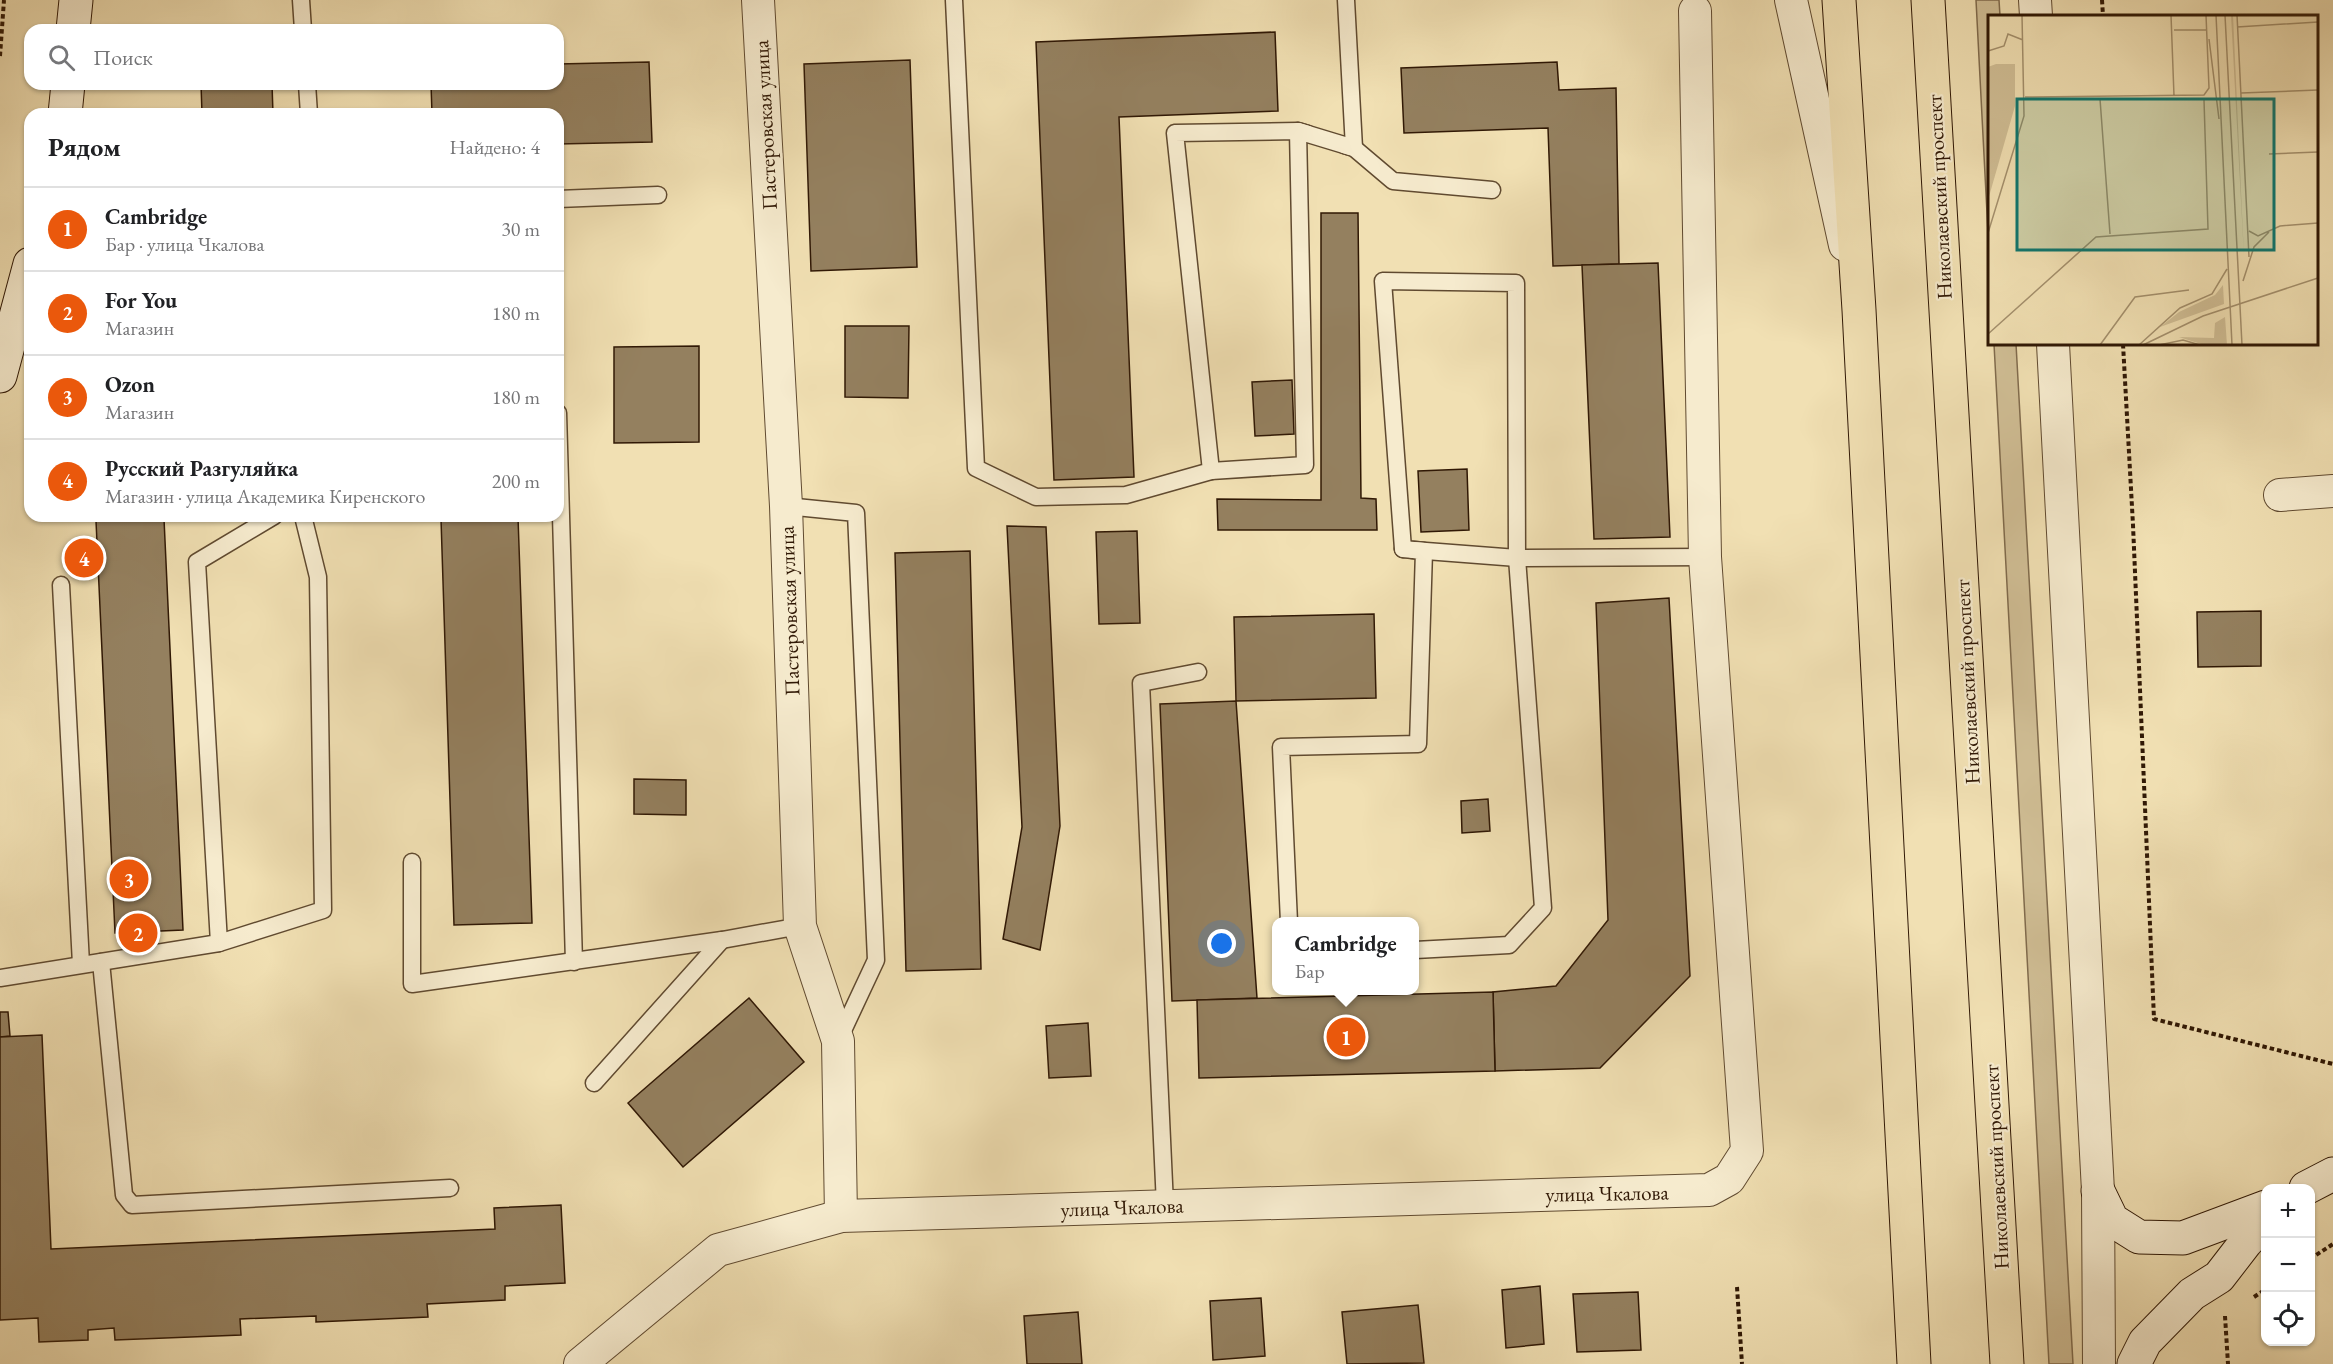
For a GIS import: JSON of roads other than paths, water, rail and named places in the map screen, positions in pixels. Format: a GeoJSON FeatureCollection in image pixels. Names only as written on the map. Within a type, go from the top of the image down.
{"type":"FeatureCollection","features":[{"type":"Feature","properties":{"kind":"main road"},"geometry":{"type":"LineString","coordinates":[[74,24],[76,0]]}},
{"type":"Feature","properties":{"kind":"main road"},"geometry":{"type":"LineString","coordinates":[[1839,0],[1859,310],[1914,1364]]}},
{"type":"Feature","properties":{"kind":"main road","name":"Николаевский проспект"},"geometry":{"type":"LineString","coordinates":[[1928,0],[2007,1364]]}},
{"type":"Feature","properties":{"kind":"main road"},"geometry":{"type":"LineString","coordinates":[[66,108],[67,90]]}},
{"type":"Feature","properties":{"kind":"main road"},"geometry":{"type":"LineString","coordinates":[[0,376],[24,286]]}},
{"type":"Feature","properties":{"kind":"main road"},"geometry":{"type":"LineString","coordinates":[[2314,1184],[2333,1174]]}},
{"type":"Feature","properties":{"kind":"main road"},"geometry":{"type":"LineString","coordinates":[[2098,1191],[2112,1220],[2139,1237],[2183,1238],[2261,1209]]}},
{"type":"Feature","properties":{"kind":"main road"},"geometry":{"type":"LineString","coordinates":[[2134,1364],[2145,1342],[2192,1294],[2219,1277],[2261,1225]]}},
{"type":"Feature","properties":{"kind":"street","name":"Пастеровская улица"},"geometry":{"type":"LineString","coordinates":[[758,0],[786,506],[800,926],[838,1041],[841,1216]]}},
{"type":"Feature","properties":{"kind":"street"},"geometry":{"type":"LineString","coordinates":[[1791,0],[1859,310]]}},
{"type":"Feature","properties":{"kind":"street"},"geometry":{"type":"LineString","coordinates":[[2035,0],[2036,15]]}},
{"type":"Feature","properties":{"kind":"street"},"geometry":{"type":"LineString","coordinates":[[1695,11],[1705,557]]}},
{"type":"Feature","properties":{"kind":"street"},"geometry":{"type":"LineString","coordinates":[[2053,345],[2098,1191],[2099,1364]]}},
{"type":"Feature","properties":{"kind":"street"},"geometry":{"type":"LineString","coordinates":[[2280,495],[2333,491]]}},
{"type":"Feature","properties":{"kind":"street","name":"улица Чкалова"},"geometry":{"type":"LineString","coordinates":[[580,1364],[718,1250],[841,1216],[1709,1190],[1729,1179],[1747,1151],[1705,557]]}},
{"type":"Feature","properties":{"kind":"lane"},"geometry":{"type":"LineString","coordinates":[[301,0],[303,24]]}},
{"type":"Feature","properties":{"kind":"lane"},"geometry":{"type":"LineString","coordinates":[[954,0],[976,468],[1035,497],[1126,495],[1212,471],[1305,465],[1298,131]]}},
{"type":"Feature","properties":{"kind":"lane"},"geometry":{"type":"LineString","coordinates":[[1346,0],[1353,148]]}},
{"type":"Feature","properties":{"kind":"lane"},"geometry":{"type":"LineString","coordinates":[[307,90],[309,108]]}},
{"type":"Feature","properties":{"kind":"lane"},"geometry":{"type":"LineString","coordinates":[[1212,471],[1175,133],[1298,131],[1353,148],[1393,181],[1492,190]]}},
{"type":"Feature","properties":{"kind":"lane"},"geometry":{"type":"LineString","coordinates":[[564,199],[657,195]]}},
{"type":"Feature","properties":{"kind":"lane"},"geometry":{"type":"LineString","coordinates":[[1419,950],[1509,945],[1542,908],[1517,558],[1516,282],[1383,280],[1403,549],[1517,558],[1705,557]]}},
{"type":"Feature","properties":{"kind":"lane"},"geometry":{"type":"LineString","coordinates":[[786,506],[856,513],[876,960],[838,1041]]}},
{"type":"Feature","properties":{"kind":"lane"},"geometry":{"type":"LineString","coordinates":[[219,943],[197,562],[264,522]]}},
{"type":"Feature","properties":{"kind":"lane"},"geometry":{"type":"LineString","coordinates":[[0,978],[219,943],[324,910],[318,577],[304,522]]}},
{"type":"Feature","properties":{"kind":"lane"},"geometry":{"type":"LineString","coordinates":[[561,522],[574,962]]}},
{"type":"Feature","properties":{"kind":"lane"},"geometry":{"type":"LineString","coordinates":[[1289,917],[1281,747],[1418,744],[1424,551]]}},
{"type":"Feature","properties":{"kind":"lane"},"geometry":{"type":"LineString","coordinates":[[61,585],[81,964]]}},
{"type":"Feature","properties":{"kind":"lane"},"geometry":{"type":"LineString","coordinates":[[1165,1205],[1141,683],[1198,672]]}},
{"type":"Feature","properties":{"kind":"lane"},"geometry":{"type":"LineString","coordinates":[[412,862],[412,984],[722,940],[800,926]]}},
{"type":"Feature","properties":{"kind":"lane"},"geometry":{"type":"LineString","coordinates":[[594,1083],[722,940]]}},
{"type":"Feature","properties":{"kind":"lane"},"geometry":{"type":"LineString","coordinates":[[100,962],[124,1195],[132,1205],[450,1188]]}},
{"type":"Feature","properties":{"kind":"place","name":"Русский Разгуляйка"},"geometry":{"type":"Point","coordinates":[84,558]}},
{"type":"Feature","properties":{"kind":"place","name":"Ozon"},"geometry":{"type":"Point","coordinates":[129,879]}},
{"type":"Feature","properties":{"kind":"place","name":"For You"},"geometry":{"type":"Point","coordinates":[138,933]}},
{"type":"Feature","properties":{"kind":"place","name":"Cambridge"},"geometry":{"type":"Point","coordinates":[1346,1037]}}]}
